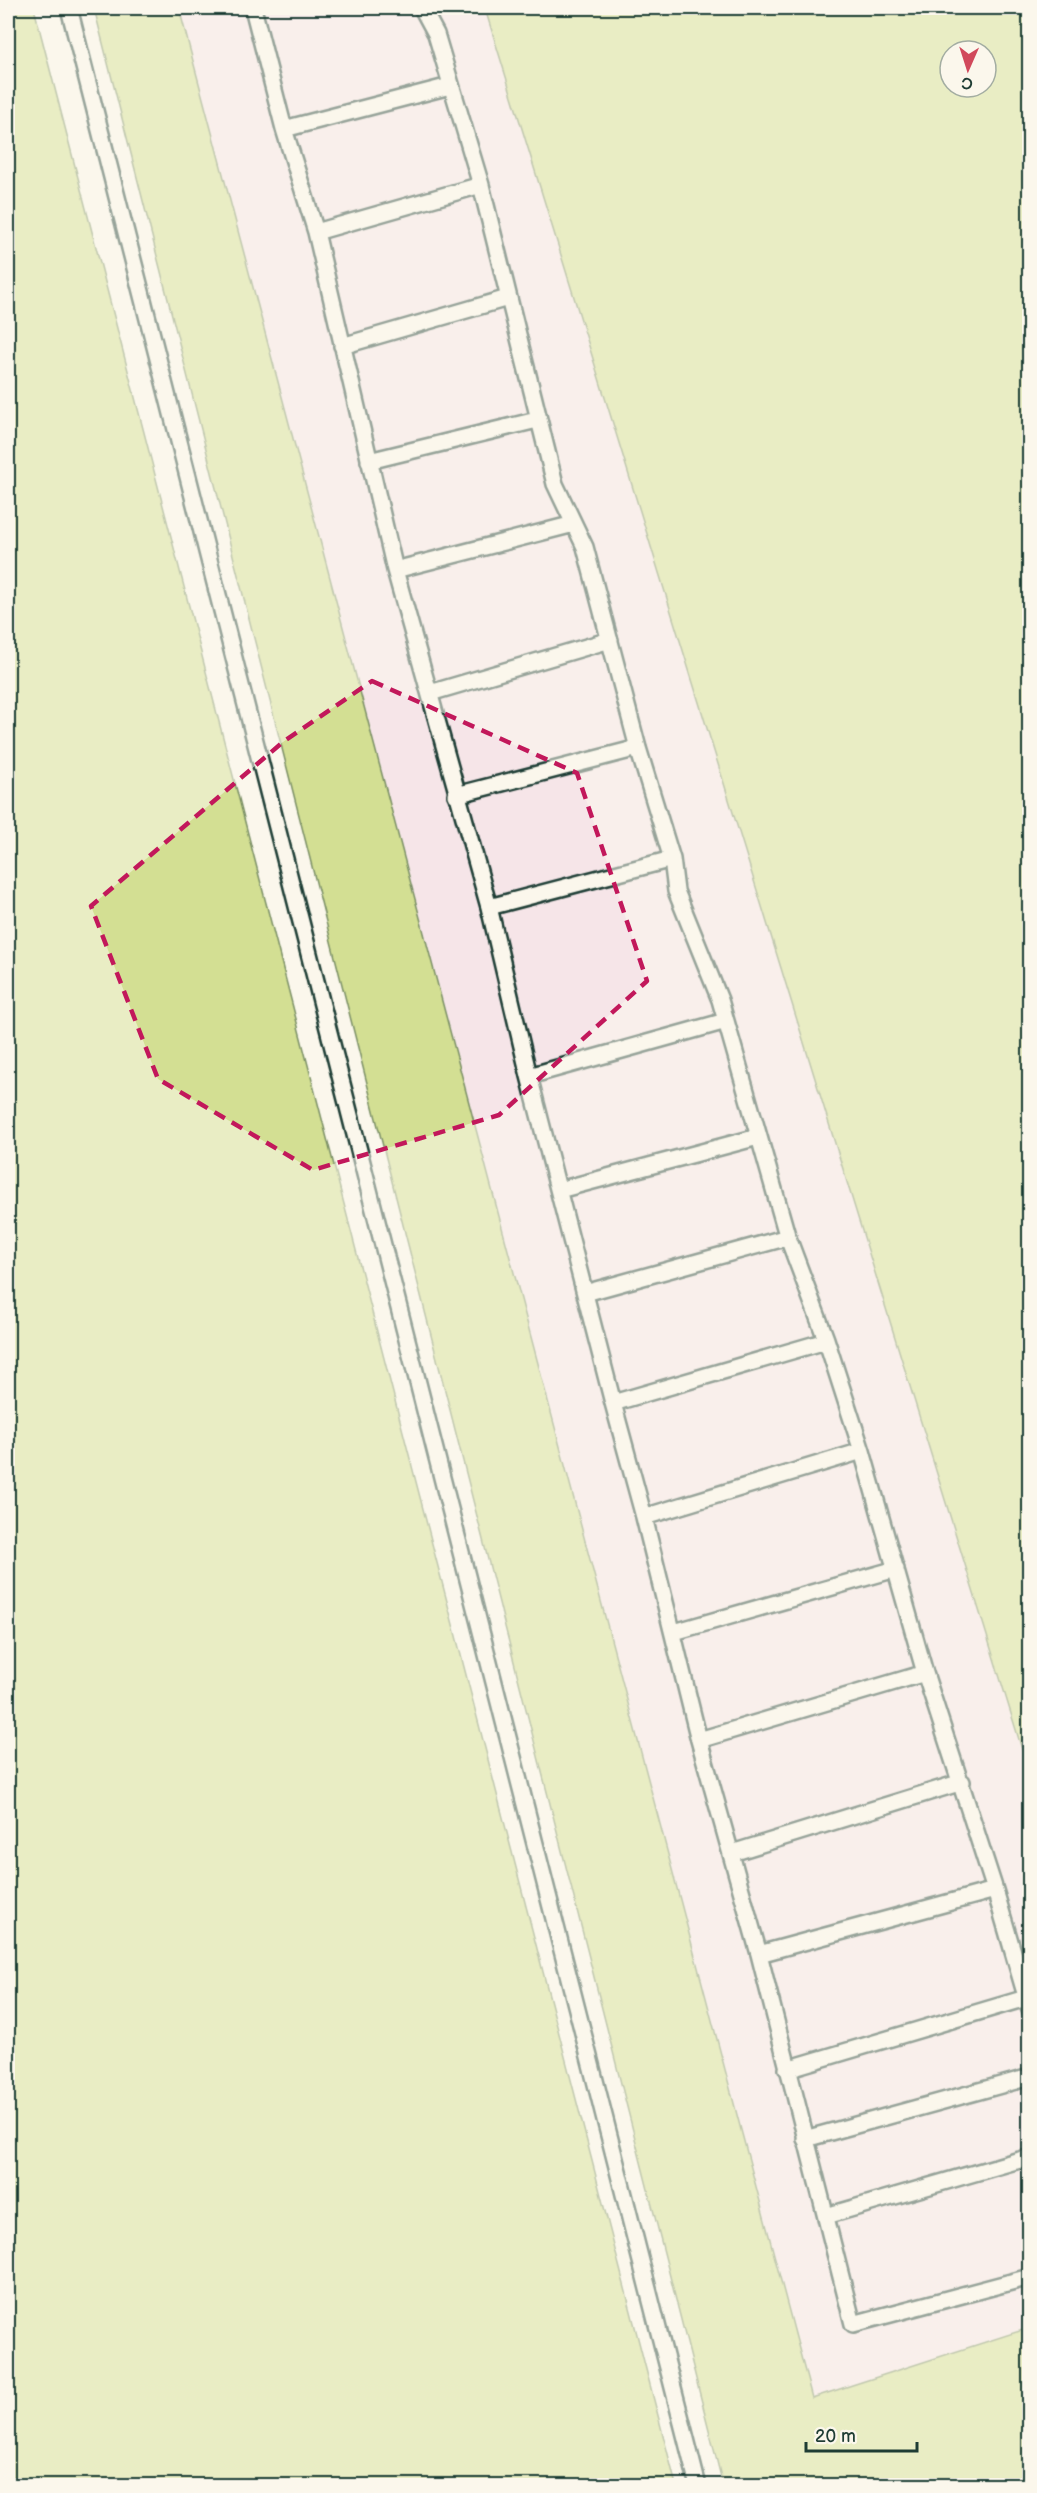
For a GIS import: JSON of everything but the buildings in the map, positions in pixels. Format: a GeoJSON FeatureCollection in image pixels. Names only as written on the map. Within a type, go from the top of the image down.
{"type":"FeatureCollection","features":[{"type":"Feature","properties":{"kind":"lane"},"geometry":{"type":"LineString","coordinates":[[69,8],[698,2486]]}},
{"type":"Feature","properties":{"kind":"lane"},"geometry":{"type":"LineString","coordinates":[[253,8],[284,129],[316,232],[395,570],[489,907],[529,1077],[674,1632],[699,1740],[759,1954],[853,2324],[1029,2277]]}},
{"type":"Feature","properties":{"kind":"lane"},"geometry":{"type":"LineString","coordinates":[[422,8],[436,34],[482,185],[537,420],[555,484],[585,547],[638,748],[672,859],[676,891],[726,1021],[788,1238],[826,1341],[862,1451],[925,1673],[962,1782],[1028,2004],[788,2068]]}},
{"type":"Feature","properties":{"kind":"lane"},"geometry":{"type":"LineString","coordinates":[[284,129],[450,86]]}},
{"type":"Feature","properties":{"kind":"lane"},"geometry":{"type":"LineString","coordinates":[[316,232],[482,185]]}},
{"type":"Feature","properties":{"kind":"lane"},"geometry":{"type":"LineString","coordinates":[[342,346],[508,298]]}},
{"type":"Feature","properties":{"kind":"lane"},"geometry":{"type":"LineString","coordinates":[[369,461],[537,420]]}},
{"type":"Feature","properties":{"kind":"lane"},"geometry":{"type":"LineString","coordinates":[[395,570],[574,525]]}},
{"type":"Feature","properties":{"kind":"lane"},"geometry":{"type":"LineString","coordinates":[[430,693],[610,640]]}},
{"type":"Feature","properties":{"kind":"lane"},"geometry":{"type":"LineString","coordinates":[[456,795],[638,748]]}},
{"type":"Feature","properties":{"kind":"lane"},"geometry":{"type":"LineString","coordinates":[[489,907],[672,859]]}},
{"type":"Feature","properties":{"kind":"lane"},"geometry":{"type":"LineString","coordinates":[[529,1077],[726,1021]]}},
{"type":"Feature","properties":{"kind":"lane"},"geometry":{"type":"LineString","coordinates":[[559,1190],[758,1137]]}},
{"type":"Feature","properties":{"kind":"lane"},"geometry":{"type":"LineString","coordinates":[[585,1293],[788,1238]]}},
{"type":"Feature","properties":{"kind":"lane"},"geometry":{"type":"LineString","coordinates":[[613,1403],[826,1341]]}},
{"type":"Feature","properties":{"kind":"lane"},"geometry":{"type":"LineString","coordinates":[[644,1517],[862,1451]]}},
{"type":"Feature","properties":{"kind":"lane"},"geometry":{"type":"LineString","coordinates":[[674,1632],[896,1569]]}},
{"type":"Feature","properties":{"kind":"lane"},"geometry":{"type":"LineString","coordinates":[[699,1740],[925,1673]]}},
{"type":"Feature","properties":{"kind":"lane"},"geometry":{"type":"LineString","coordinates":[[732,1853],[962,1782]]}},
{"type":"Feature","properties":{"kind":"lane"},"geometry":{"type":"LineString","coordinates":[[759,1954],[995,1890]]}},
{"type":"Feature","properties":{"kind":"lane"},"geometry":{"type":"LineString","coordinates":[[805,2139],[1029,2077]]}},
{"type":"Feature","properties":{"kind":"lane"},"geometry":{"type":"LineString","coordinates":[[826,2216],[1029,2157]]}},
{"type":"Feature","properties":{"kind":"highlighted area"},"geometry":{"type":"Polygon","coordinates":[[[372,681],[577,773],[647,981],[499,1115],[313,1170],[158,1079],[91,906],[283,742],[372,681]]]}},
{"type":"Feature","properties":{"kind":"shaded area"},"geometry":{"type":"Polygon","coordinates":[[[179,8],[485,8],[1029,1772],[1029,2328],[813,2399],[179,8]]]}},
{"type":"Feature","properties":{"kind":"green space"},"geometry":{"type":"Polygon","coordinates":[[[8,8],[34,8],[676,2485],[8,2485],[8,8]]]}},
{"type":"Feature","properties":{"kind":"green space"},"geometry":{"type":"Polygon","coordinates":[[[94,8],[179,8],[812,2398],[1029,2328],[1029,2485],[723,2485],[94,8]]]}},
{"type":"Feature","properties":{"kind":"green space"},"geometry":{"type":"Polygon","coordinates":[[[485,8],[1029,8],[1029,1772],[485,8]]]}}]}
